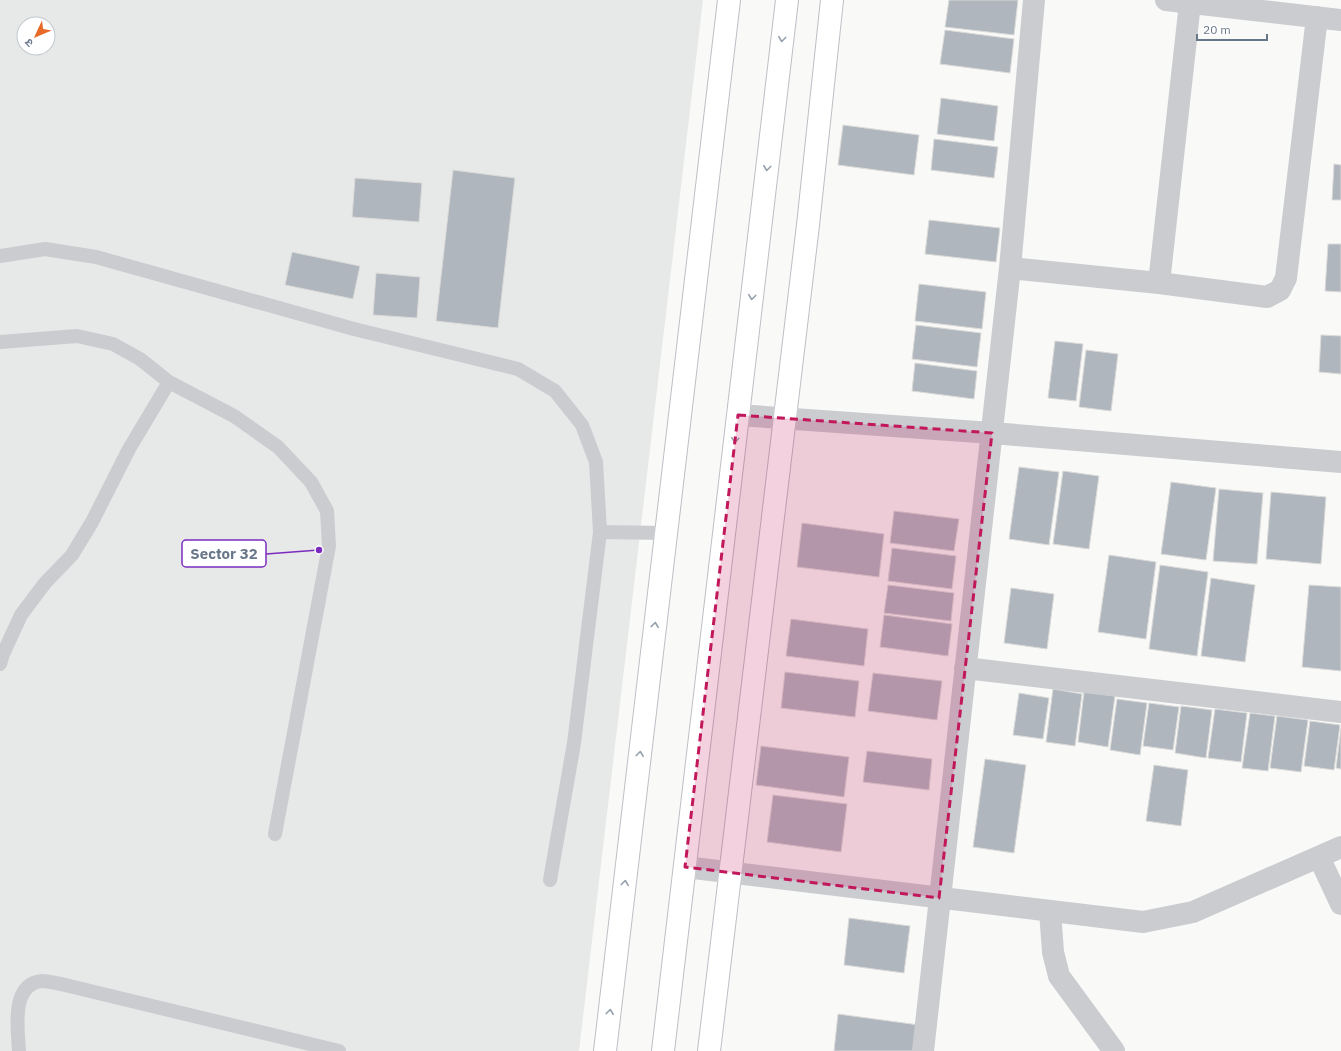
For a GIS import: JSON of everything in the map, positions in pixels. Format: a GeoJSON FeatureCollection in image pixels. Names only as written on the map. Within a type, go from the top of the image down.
{"type":"FeatureCollection","features":[{"type":"Feature","properties":{"kind":"main road"},"geometry":{"type":"LineString","coordinates":[[605,1051],[729,0]]}},
{"type":"Feature","properties":{"kind":"main road"},"geometry":{"type":"LineString","coordinates":[[663,1051],[787,0]]}},
{"type":"Feature","properties":{"kind":"main road"},"geometry":{"type":"LineString","coordinates":[[709,1051],[832,0]]}},
{"type":"Feature","properties":{"kind":"street"},"geometry":{"type":"LineString","coordinates":[[923,1051],[1010,268],[1034,0]]}},
{"type":"Feature","properties":{"kind":"street"},"geometry":{"type":"LineString","coordinates":[[1166,0],[1341,20]]}},
{"type":"Feature","properties":{"kind":"street"},"geometry":{"type":"LineString","coordinates":[[1158,283],[1190,3]]}},
{"type":"Feature","properties":{"kind":"street"},"geometry":{"type":"LineString","coordinates":[[1010,268],[1158,283],[1267,298],[1280,290],[1286,278],[1317,17]]}},
{"type":"Feature","properties":{"kind":"street"},"geometry":{"type":"LineString","coordinates":[[738,415],[992,433],[1341,462]]}},
{"type":"Feature","properties":{"kind":"street"},"geometry":{"type":"LineString","coordinates":[[965,668],[1341,712]]}},
{"type":"Feature","properties":{"kind":"street"},"geometry":{"type":"LineString","coordinates":[[685,867],[1143,922],[1193,912],[1341,847]]}},
{"type":"Feature","properties":{"kind":"street"},"geometry":{"type":"LineString","coordinates":[[1319,857],[1341,904]]}},
{"type":"Feature","properties":{"kind":"street"},"geometry":{"type":"LineString","coordinates":[[1050,911],[1053,952],[1059,976],[1114,1051]]}},
{"type":"Feature","properties":{"kind":"lane"},"geometry":{"type":"LineString","coordinates":[[0,256],[45,249],[96,257],[354,329],[518,369],[555,391],[582,425],[596,462],[600,532],[574,743],[550,880]]}},
{"type":"Feature","properties":{"kind":"lane"},"geometry":{"type":"LineString","coordinates":[[0,342],[78,336],[113,344],[140,359],[169,382],[234,416],[278,447],[311,482],[327,511],[329,546],[275,834]]}},
{"type":"Feature","properties":{"kind":"lane"},"geometry":{"type":"LineString","coordinates":[[0,664],[21,615],[45,583],[72,555],[92,522],[129,448],[169,382]]}},
{"type":"Feature","properties":{"kind":"lane"},"geometry":{"type":"LineString","coordinates":[[600,532],[666,533]]}},
{"type":"Feature","properties":{"kind":"lane"},"geometry":{"type":"LineString","coordinates":[[20,1051],[18,1016],[21,997],[29,986],[42,981],[69,985],[339,1051]]}},
{"type":"Feature","properties":{"kind":"highlighted area"},"geometry":{"type":"Polygon","coordinates":[[[738,415],[992,433],[939,898],[685,867],[738,415]]]}},
{"type":"Feature","properties":{"kind":"shaded area"},"geometry":{"type":"Polygon","coordinates":[[[0,0],[703,0],[579,1051],[0,1051],[0,0]]]}},
{"type":"Feature","properties":{"kind":"building"},"geometry":{"type":"Polygon","coordinates":[[[949,0],[1018,0],[1014,35],[945,27],[949,0]]]}},
{"type":"Feature","properties":{"kind":"building"},"geometry":{"type":"Polygon","coordinates":[[[945,30],[1014,39],[1010,73],[940,64],[945,30]]]}},
{"type":"Feature","properties":{"kind":"building"},"geometry":{"type":"Polygon","coordinates":[[[941,98],[998,106],[994,141],[937,134],[941,98]]]}},
{"type":"Feature","properties":{"kind":"building"},"geometry":{"type":"Polygon","coordinates":[[[843,125],[919,135],[914,175],[838,165],[843,125]]]}},
{"type":"Feature","properties":{"kind":"building"},"geometry":{"type":"Polygon","coordinates":[[[934,139],[998,147],[994,178],[931,170],[934,139]]]}},
{"type":"Feature","properties":{"kind":"building"},"geometry":{"type":"Polygon","coordinates":[[[1334,164],[1341,165],[1341,200],[1332,200],[1334,164]]]}},
{"type":"Feature","properties":{"kind":"building"},"geometry":{"type":"Polygon","coordinates":[[[453,170],[515,178],[498,328],[436,321],[453,170]]]}},
{"type":"Feature","properties":{"kind":"building"},"geometry":{"type":"Polygon","coordinates":[[[355,178],[422,183],[419,222],[352,217],[355,178]]]}},
{"type":"Feature","properties":{"kind":"building"},"geometry":{"type":"Polygon","coordinates":[[[929,220],[1000,228],[996,262],[925,254],[929,220]]]}},
{"type":"Feature","properties":{"kind":"building"},"geometry":{"type":"Polygon","coordinates":[[[1328,244],[1341,244],[1341,292],[1325,291],[1328,244]]]}},
{"type":"Feature","properties":{"kind":"building"},"geometry":{"type":"Polygon","coordinates":[[[292,252],[360,266],[353,299],[285,285],[292,252]]]}},
{"type":"Feature","properties":{"kind":"building"},"geometry":{"type":"Polygon","coordinates":[[[376,273],[420,277],[417,318],[373,315],[376,273]]]}},
{"type":"Feature","properties":{"kind":"building"},"geometry":{"type":"Polygon","coordinates":[[[919,284],[986,292],[982,329],[915,321],[919,284]]]}},
{"type":"Feature","properties":{"kind":"building"},"geometry":{"type":"Polygon","coordinates":[[[916,325],[981,333],[977,367],[912,359],[916,325]]]}},
{"type":"Feature","properties":{"kind":"building"},"geometry":{"type":"Polygon","coordinates":[[[1321,335],[1341,336],[1341,374],[1319,372],[1321,335]]]}},
{"type":"Feature","properties":{"kind":"building"},"geometry":{"type":"Polygon","coordinates":[[[1055,341],[1083,344],[1076,401],[1048,398],[1055,341]]]}},
{"type":"Feature","properties":{"kind":"building"},"geometry":{"type":"Polygon","coordinates":[[[1086,350],[1118,354],[1111,411],[1079,407],[1086,350]]]}},
{"type":"Feature","properties":{"kind":"building"},"geometry":{"type":"Polygon","coordinates":[[[915,363],[977,371],[974,399],[912,391],[915,363]]]}},
{"type":"Feature","properties":{"kind":"building"},"geometry":{"type":"Polygon","coordinates":[[[1019,467],[1059,472],[1049,545],[1009,539],[1019,467]]]}},
{"type":"Feature","properties":{"kind":"building"},"geometry":{"type":"Polygon","coordinates":[[[1063,471],[1099,476],[1089,549],[1053,544],[1063,471]]]}},
{"type":"Feature","properties":{"kind":"building"},"geometry":{"type":"Polygon","coordinates":[[[1171,482],[1216,488],[1206,560],[1161,554],[1171,482]]]}},
{"type":"Feature","properties":{"kind":"building"},"geometry":{"type":"Polygon","coordinates":[[[1219,489],[1263,493],[1257,564],[1213,561],[1219,489]]]}},
{"type":"Feature","properties":{"kind":"building"},"geometry":{"type":"Polygon","coordinates":[[[1271,492],[1326,497],[1321,564],[1266,559],[1271,492]]]}},
{"type":"Feature","properties":{"kind":"building"},"geometry":{"type":"Polygon","coordinates":[[[894,511],[959,519],[954,551],[890,543],[894,511]]]}},
{"type":"Feature","properties":{"kind":"building"},"geometry":{"type":"Polygon","coordinates":[[[802,523],[884,534],[879,577],[797,567],[802,523]]]}},
{"type":"Feature","properties":{"kind":"building"},"geometry":{"type":"Polygon","coordinates":[[[892,548],[956,556],[952,589],[888,581],[892,548]]]}},
{"type":"Feature","properties":{"kind":"building"},"geometry":{"type":"Polygon","coordinates":[[[1109,555],[1156,562],[1146,639],[1098,632],[1109,555]]]}},
{"type":"Feature","properties":{"kind":"building"},"geometry":{"type":"Polygon","coordinates":[[[1160,565],[1208,572],[1197,656],[1149,649],[1160,565]]]}},
{"type":"Feature","properties":{"kind":"building"},"geometry":{"type":"Polygon","coordinates":[[[1211,578],[1255,585],[1245,662],[1201,656],[1211,578]]]}},
{"type":"Feature","properties":{"kind":"building"},"geometry":{"type":"Polygon","coordinates":[[[888,585],[954,593],[951,621],[884,613],[888,585]]]}},
{"type":"Feature","properties":{"kind":"building"},"geometry":{"type":"Polygon","coordinates":[[[1309,585],[1341,587],[1341,671],[1302,667],[1309,585]]]}},
{"type":"Feature","properties":{"kind":"building"},"geometry":{"type":"Polygon","coordinates":[[[1011,588],[1054,594],[1047,649],[1004,643],[1011,588]]]}},
{"type":"Feature","properties":{"kind":"building"},"geometry":{"type":"Polygon","coordinates":[[[884,615],[952,624],[948,656],[880,647],[884,615]]]}},
{"type":"Feature","properties":{"kind":"building"},"geometry":{"type":"Polygon","coordinates":[[[791,619],[868,629],[864,666],[786,656],[791,619]]]}},
{"type":"Feature","properties":{"kind":"building"},"geometry":{"type":"Polygon","coordinates":[[[785,672],[859,681],[855,717],[781,708],[785,672]]]}},
{"type":"Feature","properties":{"kind":"building"},"geometry":{"type":"Polygon","coordinates":[[[873,673],[942,681],[937,720],[868,711],[873,673]]]}},
{"type":"Feature","properties":{"kind":"building"},"geometry":{"type":"Polygon","coordinates":[[[1053,689],[1082,694],[1075,746],[1046,742],[1053,689]]]}},
{"type":"Feature","properties":{"kind":"building"},"geometry":{"type":"Polygon","coordinates":[[[1084,692],[1115,696],[1108,747],[1078,742],[1084,692]]]}},
{"type":"Feature","properties":{"kind":"building"},"geometry":{"type":"Polygon","coordinates":[[[1019,693],[1049,698],[1043,739],[1013,735],[1019,693]]]}},
{"type":"Feature","properties":{"kind":"building"},"geometry":{"type":"Polygon","coordinates":[[[1117,699],[1147,703],[1140,755],[1110,750],[1117,699]]]}},
{"type":"Feature","properties":{"kind":"building"},"geometry":{"type":"Polygon","coordinates":[[[1149,703],[1179,707],[1173,750],[1143,746],[1149,703]]]}},
{"type":"Feature","properties":{"kind":"building"},"geometry":{"type":"Polygon","coordinates":[[[1181,706],[1212,710],[1206,758],[1175,753],[1181,706]]]}},
{"type":"Feature","properties":{"kind":"building"},"geometry":{"type":"Polygon","coordinates":[[[1215,709],[1247,713],[1241,762],[1208,758],[1215,709]]]}},
{"type":"Feature","properties":{"kind":"building"},"geometry":{"type":"Polygon","coordinates":[[[1250,713],[1275,716],[1268,771],[1242,768],[1250,713]]]}},
{"type":"Feature","properties":{"kind":"building"},"geometry":{"type":"Polygon","coordinates":[[[1277,716],[1308,720],[1301,772],[1270,768],[1277,716]]]}},
{"type":"Feature","properties":{"kind":"building"},"geometry":{"type":"Polygon","coordinates":[[[1310,721],[1340,725],[1334,770],[1304,766],[1310,721]]]}},
{"type":"Feature","properties":{"kind":"building"},"geometry":{"type":"Polygon","coordinates":[[[1341,728],[1341,769],[1336,768],[1341,728]]]}},
{"type":"Feature","properties":{"kind":"building"},"geometry":{"type":"Polygon","coordinates":[[[761,746],[849,757],[844,797],[756,785],[761,746]]]}},
{"type":"Feature","properties":{"kind":"building"},"geometry":{"type":"Polygon","coordinates":[[[867,751],[932,759],[929,790],[863,782],[867,751]]]}},
{"type":"Feature","properties":{"kind":"building"},"geometry":{"type":"Polygon","coordinates":[[[985,759],[1026,765],[1014,853],[973,847],[985,759]]]}},
{"type":"Feature","properties":{"kind":"building"},"geometry":{"type":"Polygon","coordinates":[[[1154,765],[1188,770],[1181,826],[1146,821],[1154,765]]]}},
{"type":"Feature","properties":{"kind":"building"},"geometry":{"type":"Polygon","coordinates":[[[773,795],[847,804],[841,852],[767,842],[773,795]]]}},
{"type":"Feature","properties":{"kind":"building"},"geometry":{"type":"Polygon","coordinates":[[[849,918],[910,926],[904,973],[844,965],[849,918]]]}},
{"type":"Feature","properties":{"kind":"building"},"geometry":{"type":"Polygon","coordinates":[[[838,1014],[919,1025],[916,1051],[834,1051],[838,1014]]]}},
{"type":"Feature","properties":{"kind":"place","name":"Sector 32"},"geometry":{"type":"Point","coordinates":[319,550]}}]}
